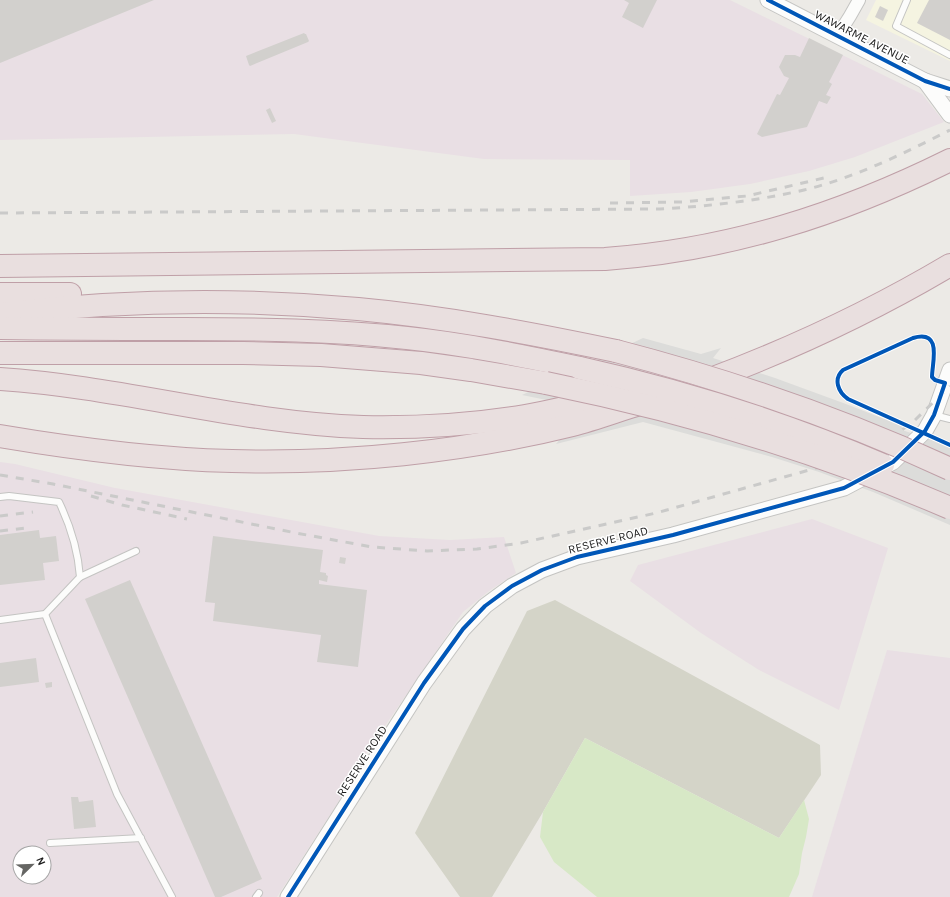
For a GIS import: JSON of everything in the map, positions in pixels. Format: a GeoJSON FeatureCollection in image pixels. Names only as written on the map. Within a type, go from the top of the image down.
{"type":"FeatureCollection","features":[{"type":"Feature","properties":{"kind":"highway"},"geometry":{"type":"LineString","coordinates":[[0,266],[605,259],[647,256],[719,244],[802,222],[880,193],[950,160]]}},
{"type":"Feature","properties":{"kind":"highway"},"geometry":{"type":"LineString","coordinates":[[0,436],[59,446],[139,456],[213,460],[272,461],[365,457],[417,452],[509,438],[574,424],[688,388],[802,341],[887,300],[950,265]]}},
{"type":"Feature","properties":{"kind":"highway"},"geometry":{"type":"LineString","coordinates":[[0,294],[232,293],[298,295],[362,300],[417,316]]}},
{"type":"Feature","properties":{"kind":"highway"},"geometry":{"type":"LineString","coordinates":[[0,314],[118,304],[212,302],[332,307],[417,316],[524,332],[616,352],[712,378],[784,402],[878,437],[950,469]]}},
{"type":"Feature","properties":{"kind":"highway"},"geometry":{"type":"LineString","coordinates":[[0,328],[290,330],[400,337],[478,348],[580,368],[671,390],[748,414],[866,458],[950,496]]}},
{"type":"Feature","properties":{"kind":"highway"},"geometry":{"type":"LineString","coordinates":[[0,353],[243,353],[333,355],[396,360],[458,368],[546,383],[642,405],[751,435],[858,471],[950,508]]}},
{"type":"Feature","properties":{"kind":"highway"},"geometry":{"type":"LineString","coordinates":[[0,379],[67,386],[252,417],[342,426],[403,427],[473,423],[526,416],[591,403],[622,399],[646,402]]}},
{"type":"Feature","properties":{"kind":"street","name":"WAWARME AVENUE"},"geometry":{"type":"LineString","coordinates":[[768,0],[925,81],[950,89]]}},
{"type":"Feature","properties":{"kind":"street"},"geometry":{"type":"LineString","coordinates":[[838,35],[859,0]]}},
{"type":"Feature","properties":{"kind":"street"},"geometry":{"type":"LineString","coordinates":[[925,81],[950,115]]}},
{"type":"Feature","properties":{"kind":"street","name":"RESERVE ROAD"},"geometry":{"type":"LineString","coordinates":[[288,897],[420,690],[463,629],[485,606],[512,586],[542,570],[577,557],[695,529],[844,488],[893,462],[925,431],[934,415],[950,370]]}},
{"type":"Feature","properties":{"kind":"lane"},"geometry":{"type":"LineString","coordinates":[[907,0],[896,26],[950,55]]}},
{"type":"Feature","properties":{"kind":"lane"},"geometry":{"type":"LineString","coordinates":[[934,415],[950,420]]}},
{"type":"Feature","properties":{"kind":"lane"},"geometry":{"type":"LineString","coordinates":[[0,497],[9,496],[59,502],[69,524],[78,557],[80,577]]}},
{"type":"Feature","properties":{"kind":"lane"},"geometry":{"type":"LineString","coordinates":[[0,620],[45,614],[80,577],[136,551]]}},
{"type":"Feature","properties":{"kind":"lane"},"geometry":{"type":"LineString","coordinates":[[45,614],[117,794],[172,897]]}},
{"type":"Feature","properties":{"kind":"lane"},"geometry":{"type":"LineString","coordinates":[[50,843],[141,838]]}},
{"type":"Feature","properties":{"kind":"shaded area"},"geometry":{"type":"Polygon","coordinates":[[[0,0],[730,0],[922,94],[944,122],[855,157],[809,171],[750,184],[691,192],[630,196],[630,160],[484,159],[294,134],[0,140],[0,0]]]}},
{"type":"Feature","properties":{"kind":"shaded area"},"geometry":{"type":"Polygon","coordinates":[[[876,0],[950,0],[950,61],[866,20],[876,0]]]}},
{"type":"Feature","properties":{"kind":"shaded area"},"geometry":{"type":"Polygon","coordinates":[[[0,462],[15,464],[115,488],[379,536],[450,540],[504,537],[516,573],[489,591],[463,612],[361,761],[337,804],[277,897],[0,897],[0,462]]]}},
{"type":"Feature","properties":{"kind":"shaded area"},"geometry":{"type":"Polygon","coordinates":[[[812,519],[888,548],[839,710],[759,670],[701,633],[630,581],[638,565],[812,519]]]}},
{"type":"Feature","properties":{"kind":"shaded area"},"geometry":{"type":"Polygon","coordinates":[[[555,600],[820,745],[821,775],[779,838],[585,738],[492,897],[460,897],[415,833],[527,611],[555,600]]]}},
{"type":"Feature","properties":{"kind":"shaded area"},"geometry":{"type":"Polygon","coordinates":[[[887,650],[950,658],[950,897],[812,897],[887,650]]]}},
{"type":"Feature","properties":{"kind":"green space"},"geometry":{"type":"Polygon","coordinates":[[[585,738],[779,838],[804,800],[809,819],[799,874],[789,897],[597,897],[554,862],[540,837],[543,812],[585,738]]]}},
{"type":"Feature","properties":{"kind":"pier"},"geometry":{"type":"Polygon","coordinates":[[[643,338],[701,354],[721,348],[713,358],[775,378],[846,404],[902,426],[902,430],[938,442],[950,448],[950,525],[873,492],[819,472],[772,457],[643,422],[556,444],[586,408],[522,395],[643,338]]]}},
{"type":"Feature","properties":{"kind":"building"},"geometry":{"type":"Polygon","coordinates":[[[0,0],[154,0],[0,63],[0,0]]]}},
{"type":"Feature","properties":{"kind":"building"},"geometry":{"type":"Polygon","coordinates":[[[624,0],[657,0],[643,28],[622,17],[629,3],[624,0]]]}},
{"type":"Feature","properties":{"kind":"building"},"geometry":{"type":"Polygon","coordinates":[[[929,0],[950,0],[950,40],[917,23],[929,0]]]}},
{"type":"Feature","properties":{"kind":"building"},"geometry":{"type":"Polygon","coordinates":[[[880,6],[888,10],[883,21],[875,17],[880,6]]]}},
{"type":"Feature","properties":{"kind":"building"},"geometry":{"type":"Polygon","coordinates":[[[304,33],[306,34],[309,41],[308,42],[250,66],[249,65],[246,56],[304,33]]]}},
{"type":"Feature","properties":{"kind":"building"},"geometry":{"type":"Polygon","coordinates":[[[809,38],[843,55],[829,82],[832,84],[826,95],[831,97],[827,104],[819,101],[807,127],[762,137],[757,134],[777,94],[780,95],[789,78],[784,76],[779,67],[785,55],[795,55],[800,57],[809,38]]]}},
{"type":"Feature","properties":{"kind":"building"},"geometry":{"type":"Polygon","coordinates":[[[270,108],[276,121],[272,123],[266,110],[270,108]]]}},
{"type":"Feature","properties":{"kind":"building"},"geometry":{"type":"Polygon","coordinates":[[[39,530],[40,538],[56,536],[59,561],[43,563],[45,580],[0,585],[0,535],[39,530]]]}},
{"type":"Feature","properties":{"kind":"building"},"geometry":{"type":"Polygon","coordinates":[[[213,536],[323,550],[320,572],[326,573],[328,576],[327,582],[319,580],[319,584],[367,590],[358,667],[317,662],[321,635],[213,621],[215,603],[205,602],[213,536]]]}},
{"type":"Feature","properties":{"kind":"building"},"geometry":{"type":"Polygon","coordinates":[[[340,557],[346,558],[345,564],[339,563],[340,557]]]}},
{"type":"Feature","properties":{"kind":"building"},"geometry":{"type":"Polygon","coordinates":[[[130,580],[262,879],[221,897],[215,897],[85,599],[130,580]]]}},
{"type":"Feature","properties":{"kind":"building"},"geometry":{"type":"Polygon","coordinates":[[[36,658],[39,682],[0,687],[0,663],[36,658]]]}},
{"type":"Feature","properties":{"kind":"building"},"geometry":{"type":"Polygon","coordinates":[[[52,682],[52,687],[46,688],[45,683],[52,682]]]}},
{"type":"Feature","properties":{"kind":"building"},"geometry":{"type":"Polygon","coordinates":[[[71,797],[78,797],[79,802],[93,800],[96,827],[74,829],[71,797]]]}},
{"type":"Feature","properties":{"kind":"railway"},"geometry":{"type":"LineString","coordinates":[[0,213],[660,209],[697,206],[768,197],[823,185],[879,164],[950,130]]}},
{"type":"Feature","properties":{"kind":"railway"},"geometry":{"type":"LineString","coordinates":[[610,203],[683,202],[747,196],[824,178]]}},
{"type":"Feature","properties":{"kind":"railway"},"geometry":{"type":"LineString","coordinates":[[0,475],[53,484],[372,547],[427,551],[477,549],[521,543],[656,513],[827,465],[874,447],[895,435],[914,421],[950,386]]}},
{"type":"Feature","properties":{"kind":"railway"},"geometry":{"type":"LineString","coordinates":[[91,496],[122,505],[187,519]]}},
{"type":"Feature","properties":{"kind":"railway"},"geometry":{"type":"LineString","coordinates":[[0,516],[33,512]]}},
{"type":"Feature","properties":{"kind":"railway"},"geometry":{"type":"LineString","coordinates":[[0,531],[26,528]]}},
{"type":"Feature","properties":{"kind":"cycle path"},"geometry":{"type":"LineString","coordinates":[[768,0],[925,81],[950,89]]}},
{"type":"Feature","properties":{"kind":"cycle path"},"geometry":{"type":"LineString","coordinates":[[288,897],[424,683],[463,629],[485,606],[512,586],[542,570],[577,557],[673,535],[844,488],[893,462],[925,431],[934,415],[945,383],[935,380],[932,377],[934,349],[929,338],[913,338],[843,370],[838,377],[839,389],[848,399],[950,445]]}}]}
